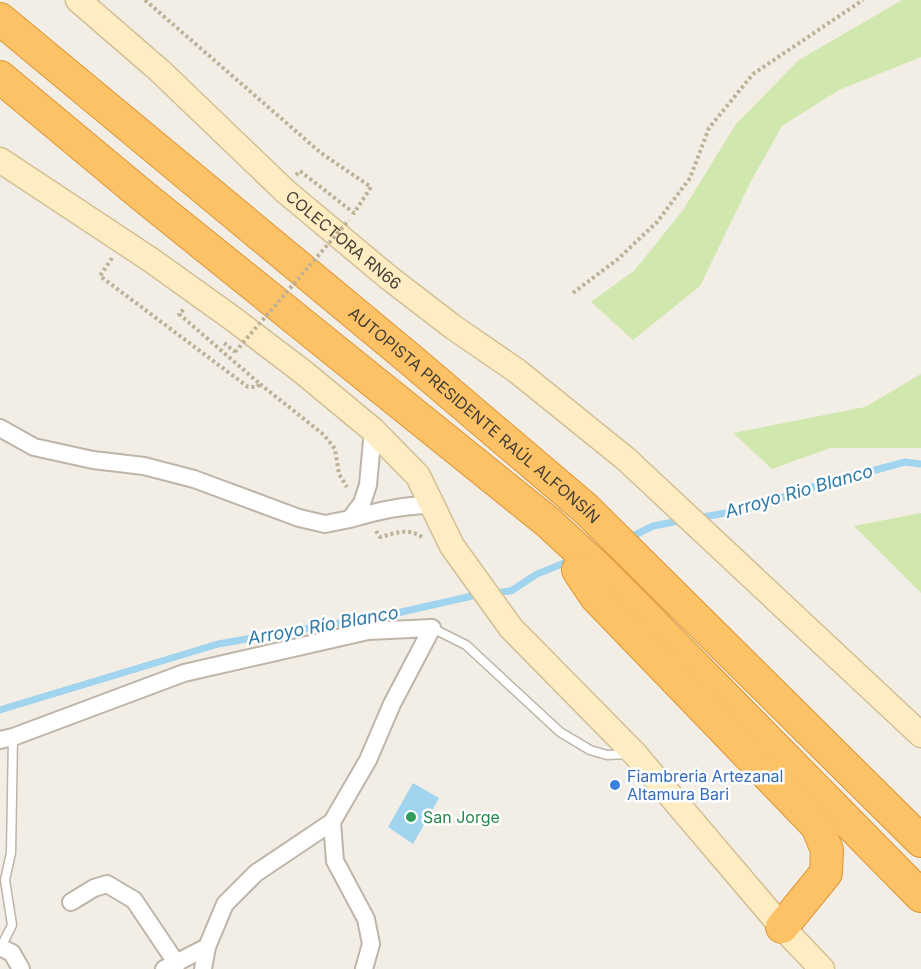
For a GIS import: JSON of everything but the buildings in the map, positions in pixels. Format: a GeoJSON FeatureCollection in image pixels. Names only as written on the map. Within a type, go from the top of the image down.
{"type":"FeatureCollection","features":[{"type":"Feature","properties":{"kind":"highway","name":"AUTOPISTA PRESIDENTE RAÚL ALFONSÍN"},"geometry":{"type":"LineString","coordinates":[[0,19],[402,352],[585,508],[921,841]]}},
{"type":"Feature","properties":{"kind":"highway","name":"AUTOPISTA PRESIDENTE RAÚL ALFONSÍN"},"geometry":{"type":"LineString","coordinates":[[0,77],[553,530],[596,581],[921,896]]}},
{"type":"Feature","properties":{"kind":"highway"},"geometry":{"type":"LineString","coordinates":[[596,581],[818,826],[827,850],[826,873],[782,927]]}},
{"type":"Feature","properties":{"kind":"street","name":"COLECTORA RN66"},"geometry":{"type":"LineString","coordinates":[[78,0],[160,71],[293,198],[388,277],[453,327],[517,371],[626,459],[712,542],[921,735]]}},
{"type":"Feature","properties":{"kind":"street"},"geometry":{"type":"LineString","coordinates":[[0,160],[256,336],[373,430],[418,477],[452,546],[511,628],[635,754],[782,927],[822,969]]}},
{"type":"Feature","properties":{"kind":"street"},"geometry":{"type":"LineString","coordinates":[[0,428],[34,447],[93,460],[144,466],[194,479],[299,518],[325,524],[384,509],[432,505]]}},
{"type":"Feature","properties":{"kind":"street"},"geometry":{"type":"LineString","coordinates":[[350,519],[362,503],[368,485],[373,430]]}},
{"type":"Feature","properties":{"kind":"street"},"geometry":{"type":"LineString","coordinates":[[6,739],[184,673],[368,631],[432,628]]}},
{"type":"Feature","properties":{"kind":"street"},"geometry":{"type":"LineString","coordinates":[[203,969],[207,947],[225,904],[255,873],[332,822],[368,760],[392,704],[432,628]]}},
{"type":"Feature","properties":{"kind":"street"},"geometry":{"type":"LineString","coordinates":[[332,822],[335,861],[366,919],[371,944],[364,969]]}},
{"type":"Feature","properties":{"kind":"street"},"geometry":{"type":"LineString","coordinates":[[71,902],[94,888],[107,884],[134,900],[171,966],[207,947]]}},
{"type":"Feature","properties":{"kind":"street"},"geometry":{"type":"LineString","coordinates":[[1,947],[12,953],[21,969]]}},
{"type":"Feature","properties":{"kind":"lane"},"geometry":{"type":"LineString","coordinates":[[432,628],[466,645],[560,732],[590,750],[607,755],[635,754]]}},
{"type":"Feature","properties":{"kind":"lane"},"geometry":{"type":"LineString","coordinates":[[1,947],[12,925],[5,880],[10,853],[6,739]]}},
{"type":"Feature","properties":{"kind":"path"},"geometry":{"type":"LineString","coordinates":[[144,0],[321,153],[370,187],[354,213],[300,171],[295,176],[304,184]]}},
{"type":"Feature","properties":{"kind":"path"},"geometry":{"type":"LineString","coordinates":[[573,293],[618,259],[657,222],[690,178],[709,128],[753,74],[863,0]]}},
{"type":"Feature","properties":{"kind":"path"},"geometry":{"type":"LineString","coordinates":[[218,338],[235,352],[349,220],[340,213]]}},
{"type":"Feature","properties":{"kind":"path"},"geometry":{"type":"LineString","coordinates":[[122,242],[100,276],[248,387],[257,387],[260,384],[179,314],[183,309],[192,316]]}},
{"type":"Feature","properties":{"kind":"green space"},"geometry":{"type":"Polygon","coordinates":[[[902,0],[921,0],[921,57],[839,90],[782,126],[750,183],[700,286],[633,340],[591,302],[635,270],[683,210],[736,124],[799,60],[902,0]]]}},
{"type":"Feature","properties":{"kind":"green space"},"geometry":{"type":"Polygon","coordinates":[[[921,374],[921,448],[830,448],[772,469],[733,433],[865,407],[921,374]]]}},
{"type":"Feature","properties":{"kind":"green space"},"geometry":{"type":"Polygon","coordinates":[[[921,513],[921,593],[854,526],[921,513]]]}},
{"type":"Feature","properties":{"kind":"water","name":"San Jorge"},"geometry":{"type":"Polygon","coordinates":[[[413,783],[439,798],[413,844],[388,827],[413,783]]]}},
{"type":"Feature","properties":{"kind":"waterway","name":"Arroyo Rio Blanco"},"geometry":{"type":"LineString","coordinates":[[698,518],[758,507],[798,491],[905,462],[921,464]]}},
{"type":"Feature","properties":{"kind":"waterway","name":"Arroyo Rio Blanco"},"geometry":{"type":"LineString","coordinates":[[627,539],[653,526],[684,520]]}},
{"type":"Feature","properties":{"kind":"waterway","name":"Arroyo Río Blanco"},"geometry":{"type":"LineString","coordinates":[[492,593],[511,591],[537,574],[572,560]]}},
{"type":"Feature","properties":{"kind":"waterway","name":"Arroyo Río Blanco"},"geometry":{"type":"LineString","coordinates":[[0,710],[218,644],[397,613],[481,594]]}},
{"type":"Feature","properties":{"kind":"place","name":"Fiambreria Artezanal Altamura Bari"},"geometry":{"type":"Point","coordinates":[615,785]}},
{"type":"Feature","properties":{"kind":"place","name":"San Jorge"},"geometry":{"type":"Point","coordinates":[411,817]}}]}
